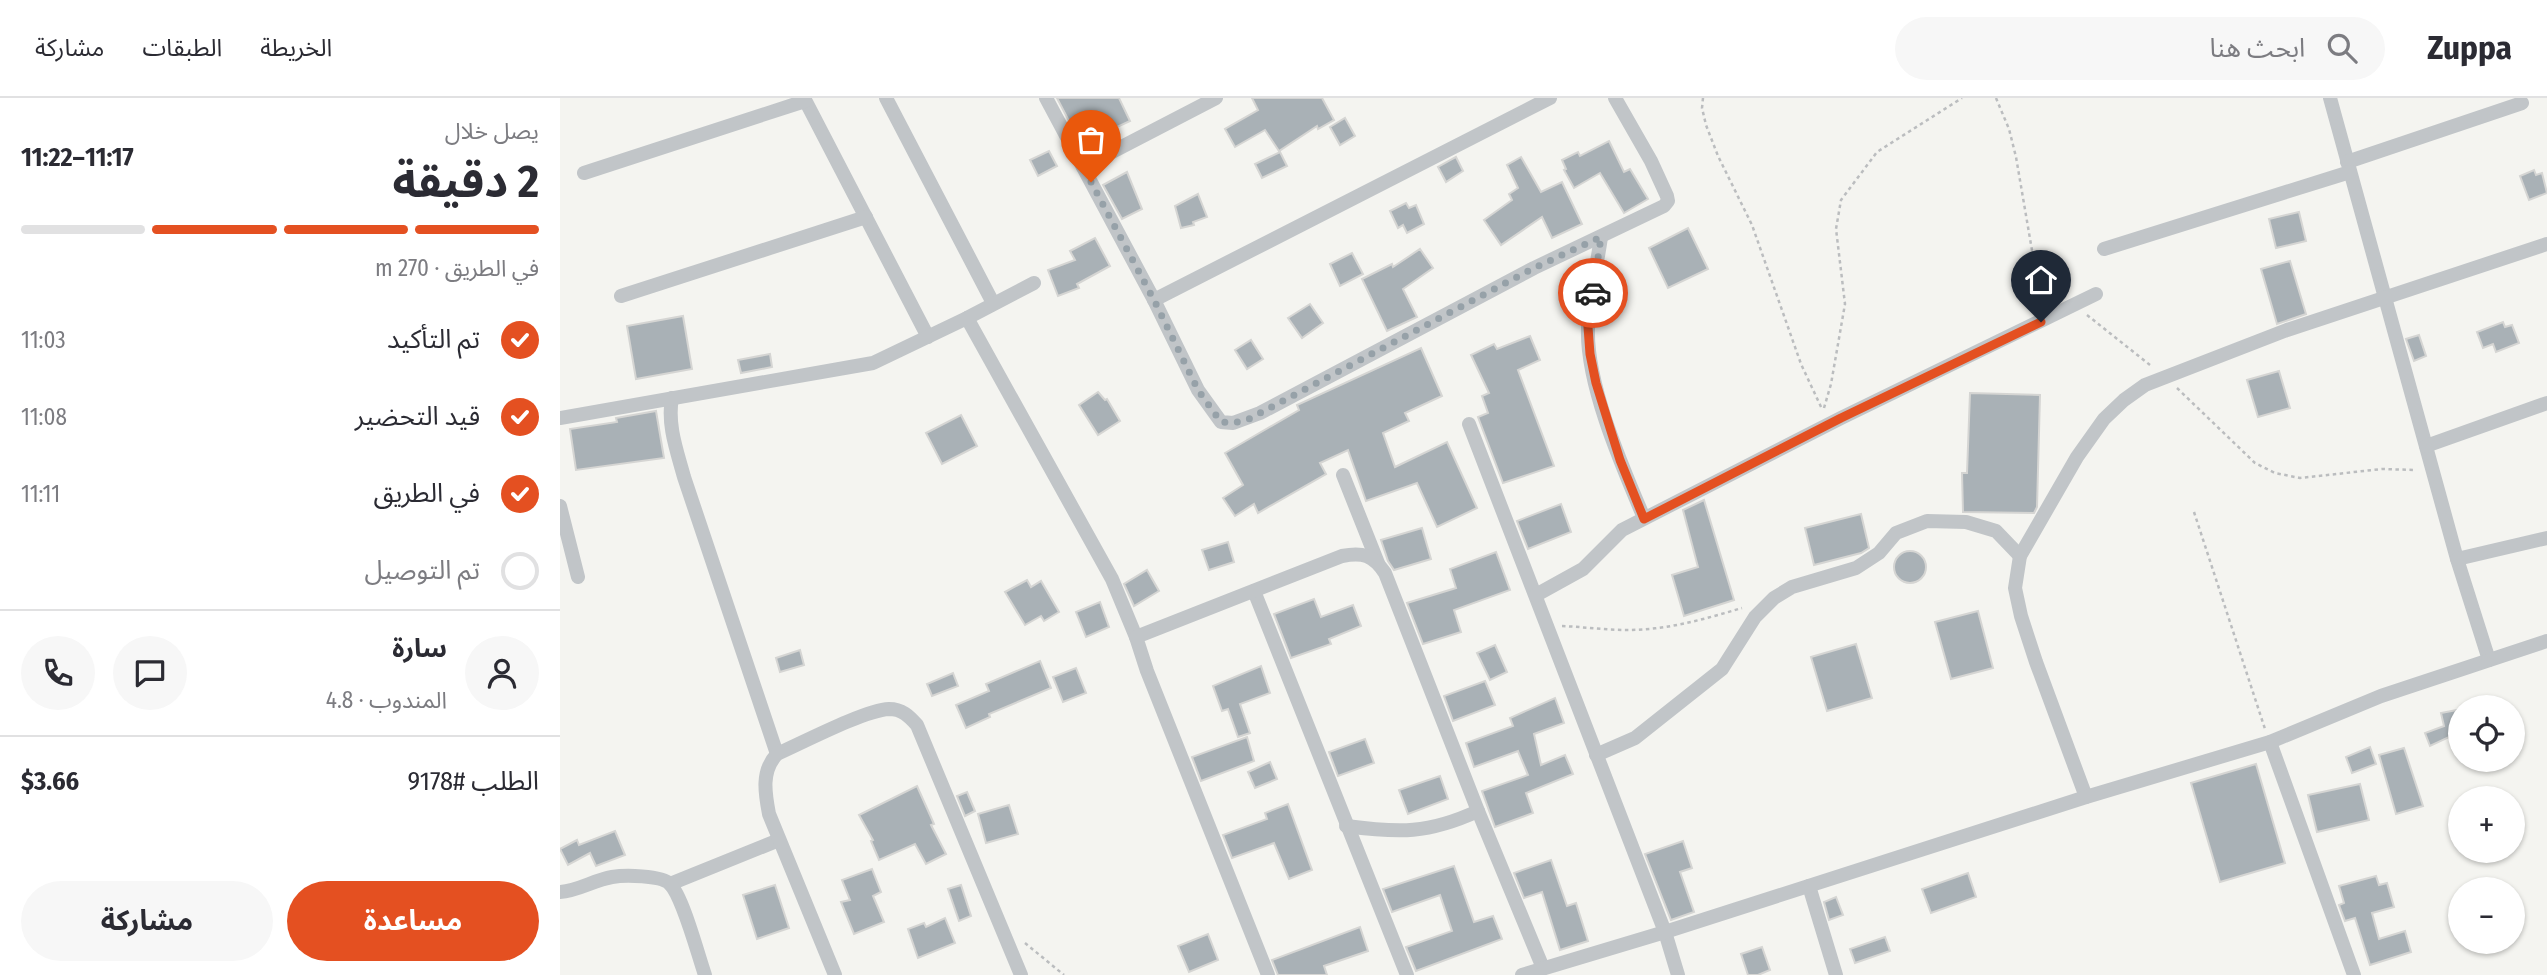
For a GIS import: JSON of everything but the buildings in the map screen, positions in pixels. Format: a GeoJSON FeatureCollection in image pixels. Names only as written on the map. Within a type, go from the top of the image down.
{"type":"FeatureCollection","features":[{"type":"Feature","properties":{"kind":"street"},"geometry":{"type":"LineString","coordinates":[[886,98],[993,303]]}},
{"type":"Feature","properties":{"kind":"street"},"geometry":{"type":"LineString","coordinates":[[1046,98],[1154,300],[1198,390],[1221,422],[1233,423],[1253,417],[1522,274],[1657,211],[1668,201],[1651,160],[1615,98]]}},
{"type":"Feature","properties":{"kind":"street"},"geometry":{"type":"LineString","coordinates":[[1083,167],[1216,98]]}},
{"type":"Feature","properties":{"kind":"street"},"geometry":{"type":"LineString","coordinates":[[1154,300],[1550,98]]}},
{"type":"Feature","properties":{"kind":"street"},"geometry":{"type":"LineString","coordinates":[[2330,98],[2457,559],[2489,660]]}},
{"type":"Feature","properties":{"kind":"street"},"geometry":{"type":"LineString","coordinates":[[584,173],[804,100],[928,337]]}},
{"type":"Feature","properties":{"kind":"street"},"geometry":{"type":"LineString","coordinates":[[2104,249],[2349,167],[2522,103]]}},
{"type":"Feature","properties":{"kind":"street"},"geometry":{"type":"LineString","coordinates":[[621,296],[866,218]]}},
{"type":"Feature","properties":{"kind":"street"},"geometry":{"type":"LineString","coordinates":[[1601,237],[1588,327],[1590,354],[1596,383],[1620,460],[1644,519]]}},
{"type":"Feature","properties":{"kind":"street"},"geometry":{"type":"LineString","coordinates":[[2086,797],[2021,616],[2015,588],[2020,556],[2077,457],[2104,419],[2145,385],[2165,377],[2287,330],[2547,244]]}},
{"type":"Feature","properties":{"kind":"street"},"geometry":{"type":"LineString","coordinates":[[560,418],[873,363],[1034,282]]}},
{"type":"Feature","properties":{"kind":"street"},"geometry":{"type":"LineString","coordinates":[[1536,595],[1583,569],[1622,530],[1841,418],[2025,331],[2096,294]]}},
{"type":"Feature","properties":{"kind":"street"},"geometry":{"type":"LineString","coordinates":[[967,318],[1112,579],[1268,975]]}},
{"type":"Feature","properties":{"kind":"street"},"geometry":{"type":"LineString","coordinates":[[673,398],[670,412],[672,435],[684,477],[777,754]]}},
{"type":"Feature","properties":{"kind":"street"},"geometry":{"type":"LineString","coordinates":[[2426,446],[2547,403]]}},
{"type":"Feature","properties":{"kind":"street"},"geometry":{"type":"LineString","coordinates":[[1469,424],[1665,932],[1678,975]]}},
{"type":"Feature","properties":{"kind":"street"},"geometry":{"type":"LineString","coordinates":[[1343,475],[1379,564],[1390,584],[1478,811],[1544,968]]}},
{"type":"Feature","properties":{"kind":"street"},"geometry":{"type":"LineString","coordinates":[[560,506],[578,577]]}},
{"type":"Feature","properties":{"kind":"street"},"geometry":{"type":"LineString","coordinates":[[1596,755],[1634,738],[1722,669],[1755,617],[1774,598],[1792,587],[1856,568],[1879,553],[1896,533],[1927,521],[1966,522],[1996,531],[2020,556]]}},
{"type":"Feature","properties":{"kind":"street"},"geometry":{"type":"LineString","coordinates":[[2457,559],[2547,538]]}},
{"type":"Feature","properties":{"kind":"street"},"geometry":{"type":"LineString","coordinates":[[1136,638],[1342,556],[1365,553],[1379,564]]}},
{"type":"Feature","properties":{"kind":"street"},"geometry":{"type":"LineString","coordinates":[[1254,592],[1407,975]]}},
{"type":"Feature","properties":{"kind":"street"},"geometry":{"type":"LineString","coordinates":[[1522,975],[2086,797],[2270,742],[2381,696],[2547,641]]}},
{"type":"Feature","properties":{"kind":"street"},"geometry":{"type":"LineString","coordinates":[[835,975],[779,840],[766,797],[768,764],[777,754],[874,712],[891,709],[906,713],[917,725],[1021,975]]}},
{"type":"Feature","properties":{"kind":"street"},"geometry":{"type":"LineString","coordinates":[[2270,742],[2354,975]]}},
{"type":"Feature","properties":{"kind":"street"},"geometry":{"type":"LineString","coordinates":[[1346,826],[1408,832],[1436,827],[1478,811]]}},
{"type":"Feature","properties":{"kind":"street"},"geometry":{"type":"LineString","coordinates":[[670,884],[779,840]]}},
{"type":"Feature","properties":{"kind":"street"},"geometry":{"type":"LineString","coordinates":[[560,892],[615,876],[664,880],[678,897],[705,975]]}},
{"type":"Feature","properties":{"kind":"street"},"geometry":{"type":"LineString","coordinates":[[1809,886],[1836,975]]}},
{"type":"Feature","properties":{"kind":"path"},"geometry":{"type":"LineString","coordinates":[[1703,98],[1702,108],[1714,146],[1752,225],[1801,364],[1824,412],[1845,304],[1836,229],[1841,200],[1877,152],[1962,98]]}},
{"type":"Feature","properties":{"kind":"path"},"geometry":{"type":"LineString","coordinates":[[1996,98],[2009,129],[2034,262],[2039,270],[2060,286],[2097,325],[2165,377],[2255,463],[2275,473],[2300,478],[2382,469],[2433,472]]}},
{"type":"Feature","properties":{"kind":"path"},"geometry":{"type":"LineString","coordinates":[[2194,512],[2270,742]]}},
{"type":"Feature","properties":{"kind":"path"},"geometry":{"type":"LineString","coordinates":[[1548,625],[1630,630],[1656,628],[1749,606]]}},
{"type":"Feature","properties":{"kind":"path"},"geometry":{"type":"LineString","coordinates":[[999,921],[1064,975]]}},
{"type":"Feature","properties":{"kind":"way so far"},"geometry":{"type":"LineString","coordinates":[[1091,182],[1198,390],[1221,422],[1247,420],[1534,268],[1601,237],[1593,293]]}},
{"type":"Feature","properties":{"kind":"route"},"geometry":{"type":"LineString","coordinates":[[1593,293],[1588,327],[1596,383],[1620,460],[1644,519],[1841,418],[2041,322]]}}]}
